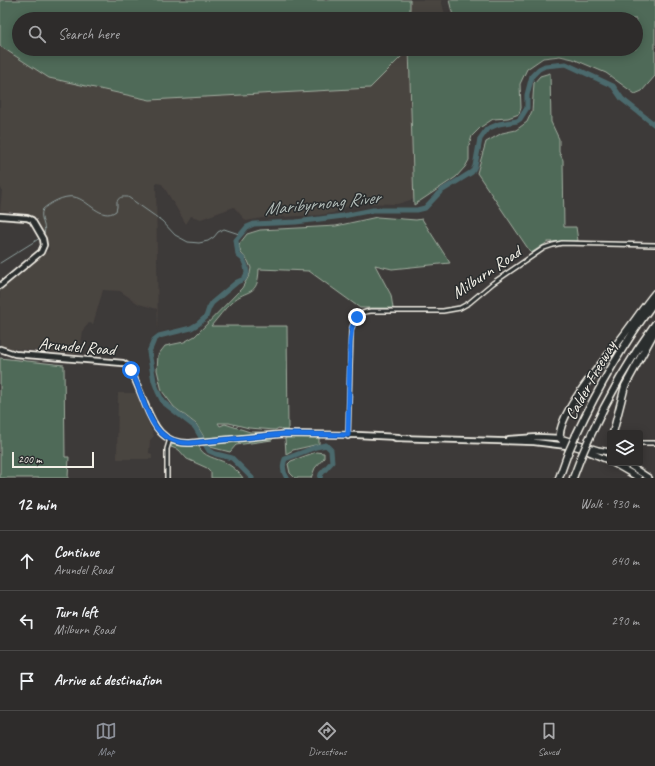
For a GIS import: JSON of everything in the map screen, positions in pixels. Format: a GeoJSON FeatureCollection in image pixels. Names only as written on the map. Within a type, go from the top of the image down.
{"type":"FeatureCollection","features":[{"type":"Feature","properties":{"kind":"highway"},"geometry":{"type":"LineString","coordinates":[[560,438],[559,432],[578,394],[655,293]]}},
{"type":"Feature","properties":{"kind":"highway","name":"Calder Freeway"},"geometry":{"type":"LineString","coordinates":[[559,478],[576,435],[611,367],[655,301]]}},
{"type":"Feature","properties":{"kind":"highway","name":"Calder Freeway"},"geometry":{"type":"LineString","coordinates":[[572,478],[589,439],[615,387],[655,324]]}},
{"type":"Feature","properties":{"kind":"highway"},"geometry":{"type":"LineString","coordinates":[[614,430],[625,386],[655,331]]}},
{"type":"Feature","properties":{"kind":"main road"},"geometry":{"type":"LineString","coordinates":[[560,438],[607,452]]}},
{"type":"Feature","properties":{"kind":"main road"},"geometry":{"type":"LineString","coordinates":[[560,438],[564,443],[594,453],[607,460]]}},
{"type":"Feature","properties":{"kind":"main road"},"geometry":{"type":"LineString","coordinates":[[619,466],[639,478]]}},
{"type":"Feature","properties":{"kind":"main road"},"geometry":{"type":"LineString","coordinates":[[631,466],[649,478]]}},
{"type":"Feature","properties":{"kind":"street"},"geometry":{"type":"LineString","coordinates":[[0,216],[30,219],[34,222],[43,239],[44,245],[42,251],[0,286]]}},
{"type":"Feature","properties":{"kind":"street","name":"Milburn Road"},"geometry":{"type":"LineString","coordinates":[[348,436],[351,331],[355,320],[362,313],[371,311],[444,311],[460,308],[542,250],[553,244],[655,245]]}},
{"type":"Feature","properties":{"kind":"street","name":"Arundel Road"},"geometry":{"type":"LineString","coordinates":[[0,349],[11,353],[123,363],[129,367],[132,372],[154,426],[170,439],[182,443],[280,435],[324,435],[544,442],[594,453]]}},
{"type":"Feature","properties":{"kind":"street","name":"Arundel Road"},"geometry":{"type":"LineString","coordinates":[[487,440],[538,437],[560,438]]}},
{"type":"Feature","properties":{"kind":"street"},"geometry":{"type":"LineString","coordinates":[[167,478],[167,449],[170,439]]}},
{"type":"Feature","properties":{"kind":"street"},"geometry":{"type":"LineString","coordinates":[[643,443],[655,443]]}},
{"type":"Feature","properties":{"kind":"shaded area"},"geometry":{"type":"Polygon","coordinates":[[[410,0],[441,0],[444,12],[410,12],[410,0]]]}},
{"type":"Feature","properties":{"kind":"shaded area"},"geometry":{"type":"Polygon","coordinates":[[[0,46],[12,54],[12,56],[15,56],[49,78],[150,100],[373,56],[409,56],[414,199],[397,204],[362,203],[350,205],[333,213],[320,215],[262,218],[246,221],[234,207],[201,219],[191,216],[186,224],[162,184],[156,183],[158,334],[157,309],[139,304],[120,291],[103,290],[93,324],[89,323],[83,330],[80,353],[75,354],[4,348],[0,345],[0,291],[49,250],[49,247],[37,219],[28,214],[0,211],[2,190],[0,186],[0,46]]]}},
{"type":"Feature","properties":{"kind":"shaded area"},"geometry":{"type":"Polygon","coordinates":[[[118,393],[136,393],[154,436],[150,440],[149,453],[152,454],[152,459],[117,459],[118,393]]]}},
{"type":"Feature","properties":{"kind":"green space"},"geometry":{"type":"Polygon","coordinates":[[[0,0],[410,0],[410,12],[12,12],[12,54],[0,46],[0,0]]]}},
{"type":"Feature","properties":{"kind":"green space"},"geometry":{"type":"Polygon","coordinates":[[[449,0],[655,0],[655,76],[642,91],[635,94],[606,73],[573,59],[560,56],[643,56],[643,12],[452,12],[449,0]]]}},
{"type":"Feature","properties":{"kind":"green space"},"geometry":{"type":"Polygon","coordinates":[[[15,56],[402,56],[370,88],[150,100],[49,78],[15,56]]]}},
{"type":"Feature","properties":{"kind":"green space"},"geometry":{"type":"Polygon","coordinates":[[[409,56],[560,56],[543,58],[527,69],[520,84],[521,108],[519,114],[508,118],[493,119],[481,127],[472,136],[469,146],[469,160],[465,167],[456,177],[414,205],[409,56]]]}},
{"type":"Feature","properties":{"kind":"green space"},"geometry":{"type":"Polygon","coordinates":[[[550,73],[551,122],[559,139],[559,152],[563,160],[564,227],[576,227],[578,241],[548,242],[531,253],[477,173],[486,142],[502,133],[516,130],[527,122],[532,111],[534,83],[540,76],[550,73]]]}},
{"type":"Feature","properties":{"kind":"green space"},"geometry":{"type":"Polygon","coordinates":[[[377,217],[416,220],[422,219],[450,263],[392,269],[375,265],[391,295],[393,308],[360,308],[309,271],[259,269],[258,278],[254,288],[232,302],[211,326],[287,326],[288,430],[282,430],[279,428],[275,430],[249,428],[229,423],[218,423],[220,426],[225,424],[250,432],[274,432],[274,434],[242,435],[218,438],[273,437],[272,440],[236,445],[230,452],[210,447],[196,424],[174,407],[162,391],[157,370],[158,355],[165,346],[184,342],[195,336],[242,288],[250,274],[251,268],[248,261],[241,253],[239,246],[247,234],[260,230],[336,226],[377,217]]]}},
{"type":"Feature","properties":{"kind":"green space"},"geometry":{"type":"Polygon","coordinates":[[[0,358],[64,365],[65,457],[69,457],[68,478],[0,478],[0,358]]]}},
{"type":"Feature","properties":{"kind":"green space"},"geometry":{"type":"Polygon","coordinates":[[[319,437],[319,444],[293,450],[286,454],[285,438],[319,437]]]}},
{"type":"Feature","properties":{"kind":"green space"},"geometry":{"type":"Polygon","coordinates":[[[173,443],[187,446],[199,446],[203,453],[229,465],[243,478],[211,478],[211,472],[207,468],[187,459],[179,450],[171,447],[173,443]]]}},
{"type":"Feature","properties":{"kind":"green space"},"geometry":{"type":"Polygon","coordinates":[[[316,452],[324,453],[324,458],[315,468],[311,478],[295,478],[290,473],[288,464],[291,461],[316,452]]]}},
{"type":"Feature","properties":{"kind":"waterway","name":"Maribyrnong River"},"geometry":{"type":"LineString","coordinates":[[252,478],[232,458],[209,451],[195,427],[163,402],[154,381],[149,352],[154,340],[159,336],[191,328],[198,324],[206,317],[212,303],[237,282],[244,279],[247,273],[246,266],[243,259],[238,255],[236,240],[247,227],[254,224],[296,222],[343,216],[373,210],[417,210],[425,208],[441,191],[472,172],[475,166],[480,139],[487,129],[499,124],[517,121],[520,119],[527,108],[527,95],[532,76],[539,69],[545,66],[566,64],[613,86],[622,99],[655,125]]}},
{"type":"Feature","properties":{"kind":"waterway"},"geometry":{"type":"LineString","coordinates":[[43,236],[45,233],[42,216],[43,209],[49,204],[66,197],[74,197],[79,199],[105,214],[110,214],[116,211],[117,201],[119,198],[128,197],[162,221],[175,235],[188,242],[199,243],[208,241],[224,229],[239,234]]}},
{"type":"Feature","properties":{"kind":"waterway"},"geometry":{"type":"LineString","coordinates":[[0,263],[40,238]]}},
{"type":"Feature","properties":{"kind":"waterway","name":"Maribyrnong River"},"geometry":{"type":"LineString","coordinates":[[287,478],[283,469],[285,459],[316,447],[326,445],[331,450],[332,462],[321,474],[320,478]]}},
{"type":"Feature","properties":{"kind":"route"},"geometry":{"type":"LineString","coordinates":[[131,370],[154,426],[170,439],[182,443],[284,434],[348,435],[350,343],[352,327],[357,317]]}}]}
